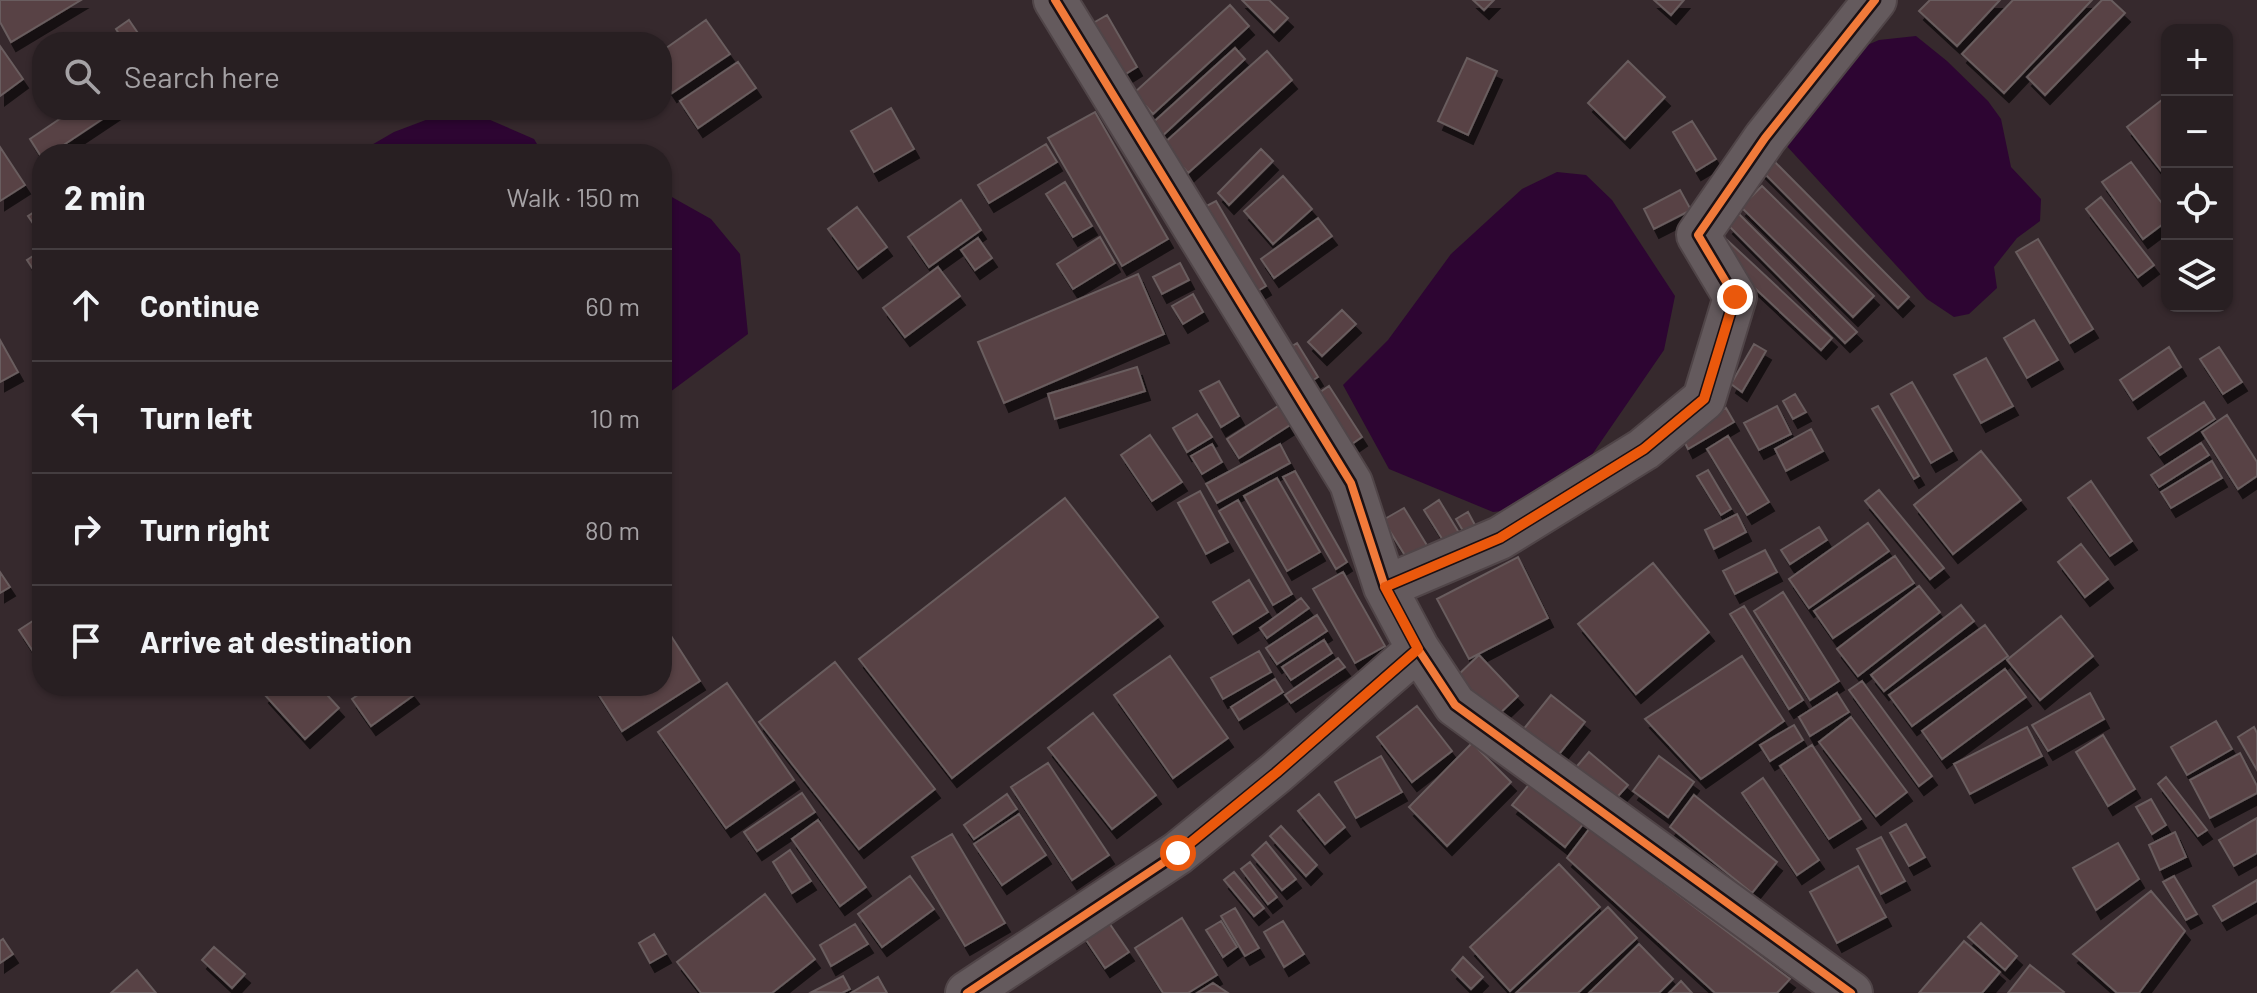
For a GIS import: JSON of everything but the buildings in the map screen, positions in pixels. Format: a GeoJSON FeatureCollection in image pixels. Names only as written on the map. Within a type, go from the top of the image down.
{"type":"FeatureCollection","features":[{"type":"Feature","properties":{"kind":"street"},"geometry":{"type":"LineString","coordinates":[[1055,0],[1351,483],[1385,587],[1418,649],[1455,705],[1851,993]]}},
{"type":"Feature","properties":{"kind":"street"},"geometry":{"type":"LineString","coordinates":[[1385,587],[1500,538],[1644,449],[1704,399],[1735,297],[1698,235],[1765,138],[1875,0]]}},
{"type":"Feature","properties":{"kind":"street"},"geometry":{"type":"LineString","coordinates":[[967,993],[1178,853],[1276,773],[1418,649]]}},
{"type":"Feature","properties":{"kind":"shaded area"},"geometry":{"type":"Polygon","coordinates":[[[1916,36],[1988,101],[2001,119],[2011,167],[2041,199],[2040,221],[2017,238],[1994,267],[1997,288],[1969,314],[1954,317],[1927,299],[1783,142],[1851,52],[1879,40],[1916,36]]]}},
{"type":"Feature","properties":{"kind":"shaded area"},"geometry":{"type":"Polygon","coordinates":[[[426,120],[490,120],[534,139],[537,144],[373,144],[426,120]]]}},
{"type":"Feature","properties":{"kind":"shaded area"},"geometry":{"type":"Polygon","coordinates":[[[1557,172],[1586,175],[1612,200],[1675,296],[1664,350],[1589,459],[1511,510],[1493,512],[1389,469],[1343,385],[1388,340],[1451,254],[1522,189],[1557,172]]]}},
{"type":"Feature","properties":{"kind":"shaded area"},"geometry":{"type":"Polygon","coordinates":[[[672,197],[711,219],[740,254],[748,334],[672,391],[672,197]]]}},
{"type":"Feature","properties":{"kind":"cycle path"},"geometry":{"type":"LineString","coordinates":[[1055,0],[1351,483],[1385,587],[1418,649],[1455,705],[1851,993]]}},
{"type":"Feature","properties":{"kind":"cycle path"},"geometry":{"type":"LineString","coordinates":[[1385,587],[1500,538],[1644,449],[1704,399],[1735,297],[1698,235],[1765,138],[1875,0]]}},
{"type":"Feature","properties":{"kind":"cycle path"},"geometry":{"type":"LineString","coordinates":[[967,993],[1178,853],[1276,773],[1418,649]]}},
{"type":"Feature","properties":{"kind":"route"},"geometry":{"type":"LineString","coordinates":[[1178,853],[1276,773],[1418,649],[1385,587],[1500,538],[1644,449],[1704,399],[1735,297]]}}]}
